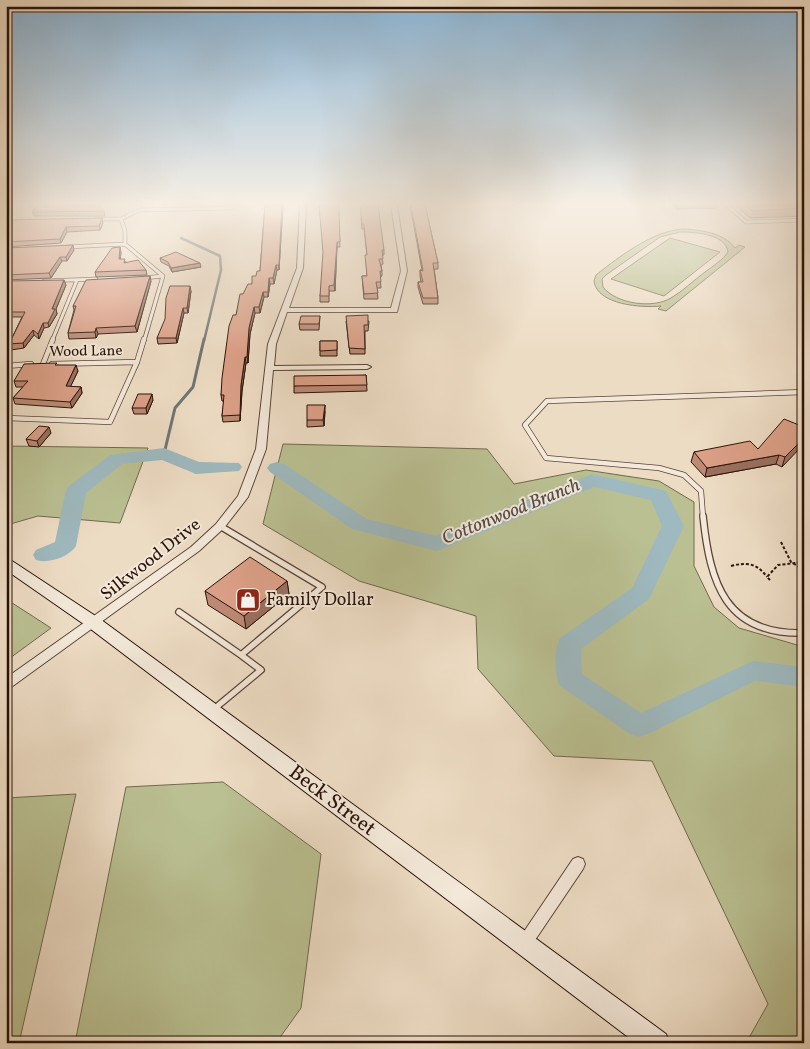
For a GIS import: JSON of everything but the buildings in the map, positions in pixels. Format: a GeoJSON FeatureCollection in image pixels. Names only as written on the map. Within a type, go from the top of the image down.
{"type":"FeatureCollection","features":[{"type":"Feature","properties":{"kind":"street","name":"Silkwood Drive"},"geometry":{"type":"LineString","coordinates":[[6,686],[157,578],[220,526],[243,497],[261,449],[272,344],[300,268],[301,254]]}},
{"type":"Feature","properties":{"kind":"street"},"geometry":{"type":"LineString","coordinates":[[284,310],[394,310],[404,271],[401,254]]}},
{"type":"Feature","properties":{"kind":"street"},"geometry":{"type":"LineString","coordinates":[[268,368],[367,367]]}},
{"type":"Feature","properties":{"kind":"street","name":"Beck Street"},"geometry":{"type":"LineString","coordinates":[[6,562],[94,623],[657,1043]]}},
{"type":"Feature","properties":{"kind":"street"},"geometry":{"type":"LineString","coordinates":[[524,944],[578,864]]}},
{"type":"Feature","properties":{"kind":"lane"},"geometry":{"type":"LineString","coordinates":[[6,418],[110,422],[137,362],[163,282],[163,276],[137,254]]}},
{"type":"Feature","properties":{"kind":"lane"},"geometry":{"type":"LineString","coordinates":[[142,279],[163,276]]}},
{"type":"Feature","properties":{"kind":"lane"},"geometry":{"type":"LineString","coordinates":[[42,281],[105,279]]}},
{"type":"Feature","properties":{"kind":"lane"},"geometry":{"type":"LineString","coordinates":[[43,364],[77,280]]}},
{"type":"Feature","properties":{"kind":"lane","name":"Wood Lane"},"geometry":{"type":"LineString","coordinates":[[6,366],[137,362]]}},
{"type":"Feature","properties":{"kind":"lane"},"geometry":{"type":"LineString","coordinates":[[804,392],[548,401],[525,425],[546,458],[594,464],[659,468],[684,475],[702,491],[706,547],[712,577],[732,610],[749,623],[778,634],[804,633]]}},
{"type":"Feature","properties":{"kind":"lane"},"geometry":{"type":"LineString","coordinates":[[220,526],[322,588],[241,656]]}},
{"type":"Feature","properties":{"kind":"lane"},"geometry":{"type":"LineString","coordinates":[[179,612],[261,670],[211,711]]}},
{"type":"Feature","properties":{"kind":"path"},"geometry":{"type":"LineString","coordinates":[[781,542],[791,562],[804,570]]}},
{"type":"Feature","properties":{"kind":"path"},"geometry":{"type":"LineString","coordinates":[[731,566],[752,562],[759,566],[770,580]]}},
{"type":"Feature","properties":{"kind":"path"},"geometry":{"type":"LineString","coordinates":[[767,577],[777,565],[804,562]]}},
{"type":"Feature","properties":{"kind":"green space"},"geometry":{"type":"Polygon","coordinates":[[[623,254],[636,254],[602,279],[603,287],[609,293],[625,301],[645,304],[655,303],[671,298],[718,263],[726,254],[736,254],[666,311],[658,309],[661,306],[632,305],[612,300],[603,295],[597,289],[594,281],[596,275],[623,254]]]}},
{"type":"Feature","properties":{"kind":"green space"},"geometry":{"type":"Polygon","coordinates":[[[647,254],[718,254],[664,296],[611,279],[647,254]]]}},
{"type":"Feature","properties":{"kind":"green space"},"geometry":{"type":"Polygon","coordinates":[[[283,444],[487,449],[514,484],[586,470],[659,481],[694,502],[694,566],[714,607],[739,628],[804,647],[804,1043],[746,1043],[768,1004],[652,761],[554,756],[478,669],[476,616],[359,581],[263,524],[283,444]]]}},
{"type":"Feature","properties":{"kind":"green space"},"geometry":{"type":"Polygon","coordinates":[[[6,446],[148,448],[120,523],[38,516],[7,525],[6,529],[6,446]]]}},
{"type":"Feature","properties":{"kind":"green space"},"geometry":{"type":"Polygon","coordinates":[[[6,599],[51,628],[6,661],[6,599]]]}},
{"type":"Feature","properties":{"kind":"green space"},"geometry":{"type":"Polygon","coordinates":[[[223,782],[321,854],[301,1008],[276,1043],[75,1043],[126,787],[223,782]]]}},
{"type":"Feature","properties":{"kind":"green space"},"geometry":{"type":"Polygon","coordinates":[[[76,794],[19,1043],[6,1043],[6,798],[76,794]]]}},
{"type":"Feature","properties":{"kind":"waterway"},"geometry":{"type":"LineString","coordinates":[[204,341],[221,270],[220,256],[216,254]]}},
{"type":"Feature","properties":{"kind":"waterway"},"geometry":{"type":"LineString","coordinates":[[164,454],[175,408],[193,387],[204,339]]}},
{"type":"Feature","properties":{"kind":"waterway","name":"Cottonwood Branch"},"geometry":{"type":"LineString","coordinates":[[44,555],[65,546],[76,490],[117,459],[164,454],[196,468],[232,467]]}},
{"type":"Feature","properties":{"kind":"waterway","name":"Cottonwood Branch"},"geometry":{"type":"LineString","coordinates":[[277,468],[360,524],[437,544],[592,480],[659,496],[673,526],[641,593],[569,645],[569,679],[639,726],[753,671],[804,677]]}},
{"type":"Feature","properties":{"kind":"place","name":"Family Dollar"},"geometry":{"type":"Point","coordinates":[248,600]}}]}
